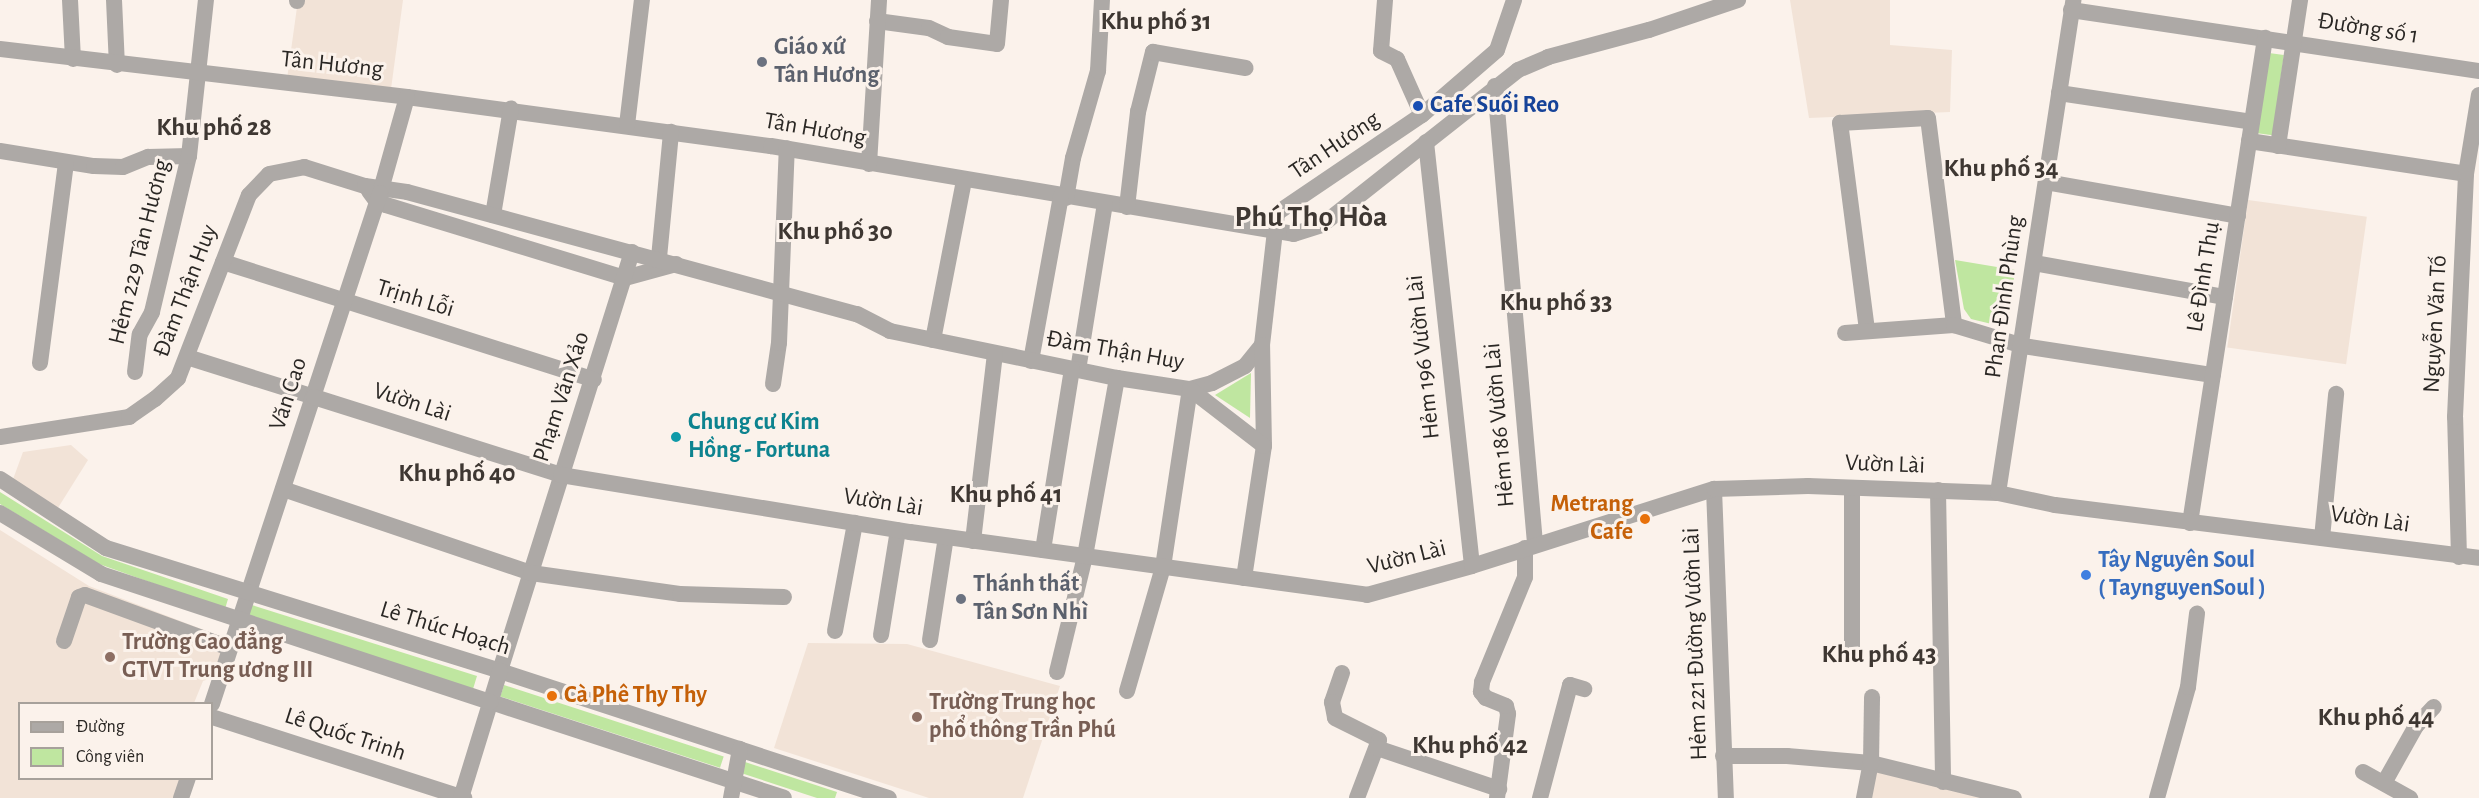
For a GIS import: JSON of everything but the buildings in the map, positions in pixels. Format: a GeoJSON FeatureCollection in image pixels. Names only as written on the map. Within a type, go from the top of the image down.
{"type":"FeatureCollection","features":[{"type":"Feature","properties":{"kind":"street"},"geometry":{"type":"LineString","coordinates":[[70,0],[73,59]]}},
{"type":"Feature","properties":{"kind":"street"},"geometry":{"type":"LineString","coordinates":[[114,0],[117,65]]}},
{"type":"Feature","properties":{"kind":"street","name":"Hẻm 229 Tân Hương"},"geometry":{"type":"LineString","coordinates":[[135,372],[140,334],[152,312],[189,156],[206,0]]}},
{"type":"Feature","properties":{"kind":"street"},"geometry":{"type":"LineString","coordinates":[[627,125],[642,0]]}},
{"type":"Feature","properties":{"kind":"street"},"geometry":{"type":"LineString","coordinates":[[869,164],[879,0]]}},
{"type":"Feature","properties":{"kind":"street"},"geometry":{"type":"LineString","coordinates":[[877,21],[929,28],[948,37],[997,44],[1001,0]]}},
{"type":"Feature","properties":{"kind":"street"},"geometry":{"type":"LineString","coordinates":[[1031,361],[1063,197],[1098,71],[1102,0]]}},
{"type":"Feature","properties":{"kind":"street"},"geometry":{"type":"LineString","coordinates":[[1385,0],[1381,51],[1397,59],[1422,115]]}},
{"type":"Feature","properties":{"kind":"street","name":"Tân Hương"},"geometry":{"type":"LineString","coordinates":[[0,49],[117,65],[511,109],[787,148],[964,181],[1275,233],[1277,213],[1422,115],[1497,50],[1515,0]]}},
{"type":"Feature","properties":{"kind":"street"},"geometry":{"type":"LineString","coordinates":[[1244,578],[1264,446],[1262,345],[1275,233],[1294,234],[1322,225],[1518,70],[1548,57],[1649,30],[1738,0]]}},
{"type":"Feature","properties":{"kind":"street"},"geometry":{"type":"LineString","coordinates":[[2278,146],[2300,0]]}},
{"type":"Feature","properties":{"kind":"street","name":"Đường số 1"},"geometry":{"type":"LineString","coordinates":[[2072,5],[2479,71]]}},
{"type":"Feature","properties":{"kind":"street","name":"Phan Đình Phùng"},"geometry":{"type":"LineString","coordinates":[[1998,493],[2023,346],[2072,5]]}},
{"type":"Feature","properties":{"kind":"street","name":"Lê Đình Thụ"},"geometry":{"type":"LineString","coordinates":[[2190,523],[2265,38]]}},
{"type":"Feature","properties":{"kind":"street"},"geometry":{"type":"LineString","coordinates":[[1497,50],[1518,70]]}},
{"type":"Feature","properties":{"kind":"street"},"geometry":{"type":"LineString","coordinates":[[1127,207],[1138,112],[1153,52],[1246,68]]}},
{"type":"Feature","properties":{"kind":"street","name":"Hẻm 186 Vườn Lài"},"geometry":{"type":"LineString","coordinates":[[1495,86],[1530,546],[1525,577],[1482,682],[1481,692],[1486,698],[1508,709],[1498,794]]}},
{"type":"Feature","properties":{"kind":"street"},"geometry":{"type":"LineString","coordinates":[[2059,93],[2252,122]]}},
{"type":"Feature","properties":{"kind":"street","name":"Nguyễn Văn Tố"},"geometry":{"type":"LineString","coordinates":[[2459,557],[2456,417],[2472,211],[2466,174],[2479,95]]}},
{"type":"Feature","properties":{"kind":"street","name":"Văn Cao"},"geometry":{"type":"LineString","coordinates":[[213,702],[247,592],[315,397],[343,302],[380,195],[406,97]]}},
{"type":"Feature","properties":{"kind":"street"},"geometry":{"type":"LineString","coordinates":[[493,215],[511,109]]}},
{"type":"Feature","properties":{"kind":"street"},"geometry":{"type":"LineString","coordinates":[[1866,330],[1840,123],[1928,118],[1954,325]]}},
{"type":"Feature","properties":{"kind":"street"},"geometry":{"type":"LineString","coordinates":[[658,264],[671,132]]}},
{"type":"Feature","properties":{"kind":"street"},"geometry":{"type":"LineString","coordinates":[[2249,141],[2466,174]]}},
{"type":"Feature","properties":{"kind":"street","name":"Hẻm 196 Vườn Lài"},"geometry":{"type":"LineString","coordinates":[[1426,142],[1472,566]]}},
{"type":"Feature","properties":{"kind":"street"},"geometry":{"type":"LineString","coordinates":[[773,384],[787,148]]}},
{"type":"Feature","properties":{"kind":"street"},"geometry":{"type":"LineString","coordinates":[[0,151],[66,164],[123,167],[148,157],[189,156]]}},
{"type":"Feature","properties":{"kind":"street"},"geometry":{"type":"LineString","coordinates":[[40,363],[66,164]]}},
{"type":"Feature","properties":{"kind":"street","name":"Đàm Thận Huy"},"geometry":{"type":"LineString","coordinates":[[0,437],[129,417],[178,378],[249,195],[269,174],[304,167],[365,186],[380,195],[625,278],[658,264],[677,264],[857,314],[890,331],[1117,378],[1190,389],[1212,383],[1245,366],[1262,345]]}},
{"type":"Feature","properties":{"kind":"street"},"geometry":{"type":"LineString","coordinates":[[933,340],[964,181]]}},
{"type":"Feature","properties":{"kind":"street"},"geometry":{"type":"LineString","coordinates":[[2046,182],[2238,216]]}},
{"type":"Feature","properties":{"kind":"street","name":"Đàm Thận Huy"},"geometry":{"type":"LineString","coordinates":[[380,195],[493,215],[632,252],[658,264]]}},
{"type":"Feature","properties":{"kind":"street"},"geometry":{"type":"LineString","coordinates":[[1043,550],[1105,204]]}},
{"type":"Feature","properties":{"kind":"street","name":"Phạm Văn Xảo"},"geometry":{"type":"LineString","coordinates":[[462,798],[632,252]]}},
{"type":"Feature","properties":{"kind":"street","name":"Trịnh Lỗi"},"geometry":{"type":"LineString","coordinates":[[223,262],[594,380]]}},
{"type":"Feature","properties":{"kind":"street"},"geometry":{"type":"LineString","coordinates":[[2034,263],[2225,297]]}},
{"type":"Feature","properties":{"kind":"street"},"geometry":{"type":"LineString","coordinates":[[1845,333],[1954,325],[2023,346],[2213,375]]}},
{"type":"Feature","properties":{"kind":"street"},"geometry":{"type":"LineString","coordinates":[[973,541],[995,354]]}},
{"type":"Feature","properties":{"kind":"street","name":"Vườn Lài"},"geometry":{"type":"LineString","coordinates":[[187,357],[561,475],[898,530],[1367,595],[1472,566],[1714,489],[1852,488],[1998,493],[2190,523],[2479,558]]}},
{"type":"Feature","properties":{"kind":"street"},"geometry":{"type":"LineString","coordinates":[[1057,672],[1085,556],[1117,378]]}},
{"type":"Feature","properties":{"kind":"street"},"geometry":{"type":"LineString","coordinates":[[1127,691],[1162,567],[1190,389],[1264,446]]}},
{"type":"Feature","properties":{"kind":"street"},"geometry":{"type":"LineString","coordinates":[[2322,538],[2336,394]]}},
{"type":"Feature","properties":{"kind":"street","name":"Lê Thúc Hoạch"},"geometry":{"type":"LineString","coordinates":[[0,479],[106,548],[500,671],[740,749],[858,794],[889,798]]}},
{"type":"Feature","properties":{"kind":"street"},"geometry":{"type":"LineString","coordinates":[[1852,488],[1852,649]]}},
{"type":"Feature","properties":{"kind":"street"},"geometry":{"type":"LineString","coordinates":[[283,489],[531,573],[680,594],[784,597]]}},
{"type":"Feature","properties":{"kind":"street","name":"Hẻm 221 Đường Vườn Lài"},"geometry":{"type":"LineString","coordinates":[[1714,489],[1726,798]]}},
{"type":"Feature","properties":{"kind":"street"},"geometry":{"type":"LineString","coordinates":[[1938,490],[1943,782]]}},
{"type":"Feature","properties":{"kind":"street"},"geometry":{"type":"LineString","coordinates":[[0,513],[101,574],[491,702],[734,790],[784,798]]}},
{"type":"Feature","properties":{"kind":"street"},"geometry":{"type":"LineString","coordinates":[[835,631],[855,523]]}},
{"type":"Feature","properties":{"kind":"street"},"geometry":{"type":"LineString","coordinates":[[881,635],[898,530]]}},
{"type":"Feature","properties":{"kind":"street"},"geometry":{"type":"LineString","coordinates":[[930,640],[946,537]]}},
{"type":"Feature","properties":{"kind":"street"},"geometry":{"type":"LineString","coordinates":[[64,641],[79,597],[86,595],[230,648]]}},
{"type":"Feature","properties":{"kind":"street"},"geometry":{"type":"LineString","coordinates":[[2157,798],[2188,687],[2197,614]]}},
{"type":"Feature","properties":{"kind":"street"},"geometry":{"type":"LineString","coordinates":[[1342,674],[1332,702],[1335,718],[1379,740],[1357,798]]}},
{"type":"Feature","properties":{"kind":"street"},"geometry":{"type":"LineString","coordinates":[[1540,798],[1570,685],[1584,689]]}},
{"type":"Feature","properties":{"kind":"street"},"geometry":{"type":"LineString","coordinates":[[1864,798],[1871,764],[1872,697]]}},
{"type":"Feature","properties":{"kind":"street"},"geometry":{"type":"LineString","coordinates":[[2384,783],[2416,726],[2434,707]]}},
{"type":"Feature","properties":{"kind":"street","name":"Lê Quốc Trinh"},"geometry":{"type":"LineString","coordinates":[[213,717],[462,798]]}},
{"type":"Feature","properties":{"kind":"street"},"geometry":{"type":"LineString","coordinates":[[1377,748],[1498,794]]}},
{"type":"Feature","properties":{"kind":"street"},"geometry":{"type":"LineString","coordinates":[[734,790],[740,749]]}},
{"type":"Feature","properties":{"kind":"street"},"geometry":{"type":"LineString","coordinates":[[1723,756],[1787,756],[1871,764],[2014,798]]}},
{"type":"Feature","properties":{"kind":"street"},"geometry":{"type":"LineString","coordinates":[[2362,772],[2410,798]]}},
{"type":"Feature","properties":{"kind":"street"},"geometry":{"type":"LineString","coordinates":[[182,798],[187,780]]}},
{"type":"Feature","properties":{"kind":"shaded area"},"geometry":{"type":"Polygon","coordinates":[[[298,0],[403,0],[391,89],[287,79],[298,0]]]}},
{"type":"Feature","properties":{"kind":"shaded area"},"geometry":{"type":"Polygon","coordinates":[[[1790,0],[1890,0],[1890,45],[1952,50],[1950,112],[1809,118],[1790,0]]]}},
{"type":"Feature","properties":{"kind":"shaded area"},"geometry":{"type":"Polygon","coordinates":[[[2248,200],[2367,217],[2346,364],[2227,348],[2248,200]]]}},
{"type":"Feature","properties":{"kind":"shaded area"},"geometry":{"type":"Polygon","coordinates":[[[71,445],[88,460],[56,511],[12,482],[23,452],[71,445]]]}},
{"type":"Feature","properties":{"kind":"shaded area","name":"Trường Cao đẳng GTVT Trung ương III"},"geometry":{"type":"Polygon","coordinates":[[[0,530],[89,586],[225,638],[214,677],[203,681],[194,702],[18,702],[18,780],[180,780],[175,798],[0,798],[0,530]]]}},
{"type":"Feature","properties":{"kind":"shaded area","name":"Trường Trung học phổ thông Trần Phú"},"geometry":{"type":"Polygon","coordinates":[[[808,643],[907,644],[1060,686],[1023,798],[929,798],[774,748],[808,643]]]}},
{"type":"Feature","properties":{"kind":"shaded area"},"geometry":{"type":"Polygon","coordinates":[[[1875,770],[1985,798],[1869,798],[1875,770]]]}},
{"type":"Feature","properties":{"kind":"green space"},"geometry":{"type":"Polygon","coordinates":[[[2269,53],[2284,55],[2273,135],[2258,133],[2269,53]]]}},
{"type":"Feature","properties":{"kind":"green space"},"geometry":{"type":"Polygon","coordinates":[[[1955,260],[2015,270],[2009,318],[2000,326],[1971,319],[1964,309],[1955,260]]]}},
{"type":"Feature","properties":{"kind":"green space"},"geometry":{"type":"Polygon","coordinates":[[[1251,373],[1250,418],[1215,395],[1251,373]]]}},
{"type":"Feature","properties":{"kind":"green space"},"geometry":{"type":"Polygon","coordinates":[[[0,492],[102,556],[228,599],[225,609],[99,564],[0,504],[0,492]]]}},
{"type":"Feature","properties":{"kind":"green space"},"geometry":{"type":"Polygon","coordinates":[[[252,605],[477,676],[473,689],[249,615],[252,605]]]}},
{"type":"Feature","properties":{"kind":"green space"},"geometry":{"type":"Polygon","coordinates":[[[504,685],[724,756],[720,768],[500,696],[504,685]]]}},
{"type":"Feature","properties":{"kind":"green space"},"geometry":{"type":"Polygon","coordinates":[[[745,762],[837,792],[835,798],[817,798],[741,773],[745,762]]]}},
{"type":"Feature","properties":{"kind":"place","name":"Giáo xứ Tân Hương"},"geometry":{"type":"Point","coordinates":[762,62]}},
{"type":"Feature","properties":{"kind":"place","name":"Cafe Suối Reo"},"geometry":{"type":"Point","coordinates":[1418,106]}},
{"type":"Feature","properties":{"kind":"place","name":"Chung cư Kim Hồng - Fortuna"},"geometry":{"type":"Point","coordinates":[676,437]}},
{"type":"Feature","properties":{"kind":"place","name":"Metrang Cafe"},"geometry":{"type":"Point","coordinates":[1645,519]}},
{"type":"Feature","properties":{"kind":"place","name":"Tây Nguyên Soul ( TaynguyenSoul )"},"geometry":{"type":"Point","coordinates":[2086,575]}},
{"type":"Feature","properties":{"kind":"place","name":"Thánh thất Tân Sơn Nhì"},"geometry":{"type":"Point","coordinates":[961,599]}},
{"type":"Feature","properties":{"kind":"place","name":"Trường Cao đẳng GTVT Trung ương III"},"geometry":{"type":"Point","coordinates":[110,657]}},
{"type":"Feature","properties":{"kind":"place","name":"Cà Phê Thy Thy"},"geometry":{"type":"Point","coordinates":[552,696]}},
{"type":"Feature","properties":{"kind":"place","name":"Trường Trung học phổ thông Trần Phú"},"geometry":{"type":"Point","coordinates":[917,717]}},
{"type":"Feature","properties":{"kind":"district","name":"Khu phố 31"},"geometry":{"type":"Point","coordinates":[1156,22]}},
{"type":"Feature","properties":{"kind":"district","name":"Khu phố 28"},"geometry":{"type":"Point","coordinates":[214,128]}},
{"type":"Feature","properties":{"kind":"district","name":"Khu phố 34"},"geometry":{"type":"Point","coordinates":[2001,169]}},
{"type":"Feature","properties":{"kind":"district","name":"Phú Thọ Hòa"},"geometry":{"type":"Point","coordinates":[1311,217]}},
{"type":"Feature","properties":{"kind":"district","name":"Khu phố 30"},"geometry":{"type":"Point","coordinates":[835,232]}},
{"type":"Feature","properties":{"kind":"district","name":"Khu phố 33"},"geometry":{"type":"Point","coordinates":[1556,303]}},
{"type":"Feature","properties":{"kind":"district","name":"Khu phố 40"},"geometry":{"type":"Point","coordinates":[457,474]}},
{"type":"Feature","properties":{"kind":"district","name":"Khu phố 41"},"geometry":{"type":"Point","coordinates":[1006,495]}},
{"type":"Feature","properties":{"kind":"district","name":"Khu phố 43"},"geometry":{"type":"Point","coordinates":[1879,655]}},
{"type":"Feature","properties":{"kind":"district","name":"Khu phố 44"},"geometry":{"type":"Point","coordinates":[2376,718]}},
{"type":"Feature","properties":{"kind":"district","name":"Khu phố 42"},"geometry":{"type":"Point","coordinates":[1470,746]}}]}
